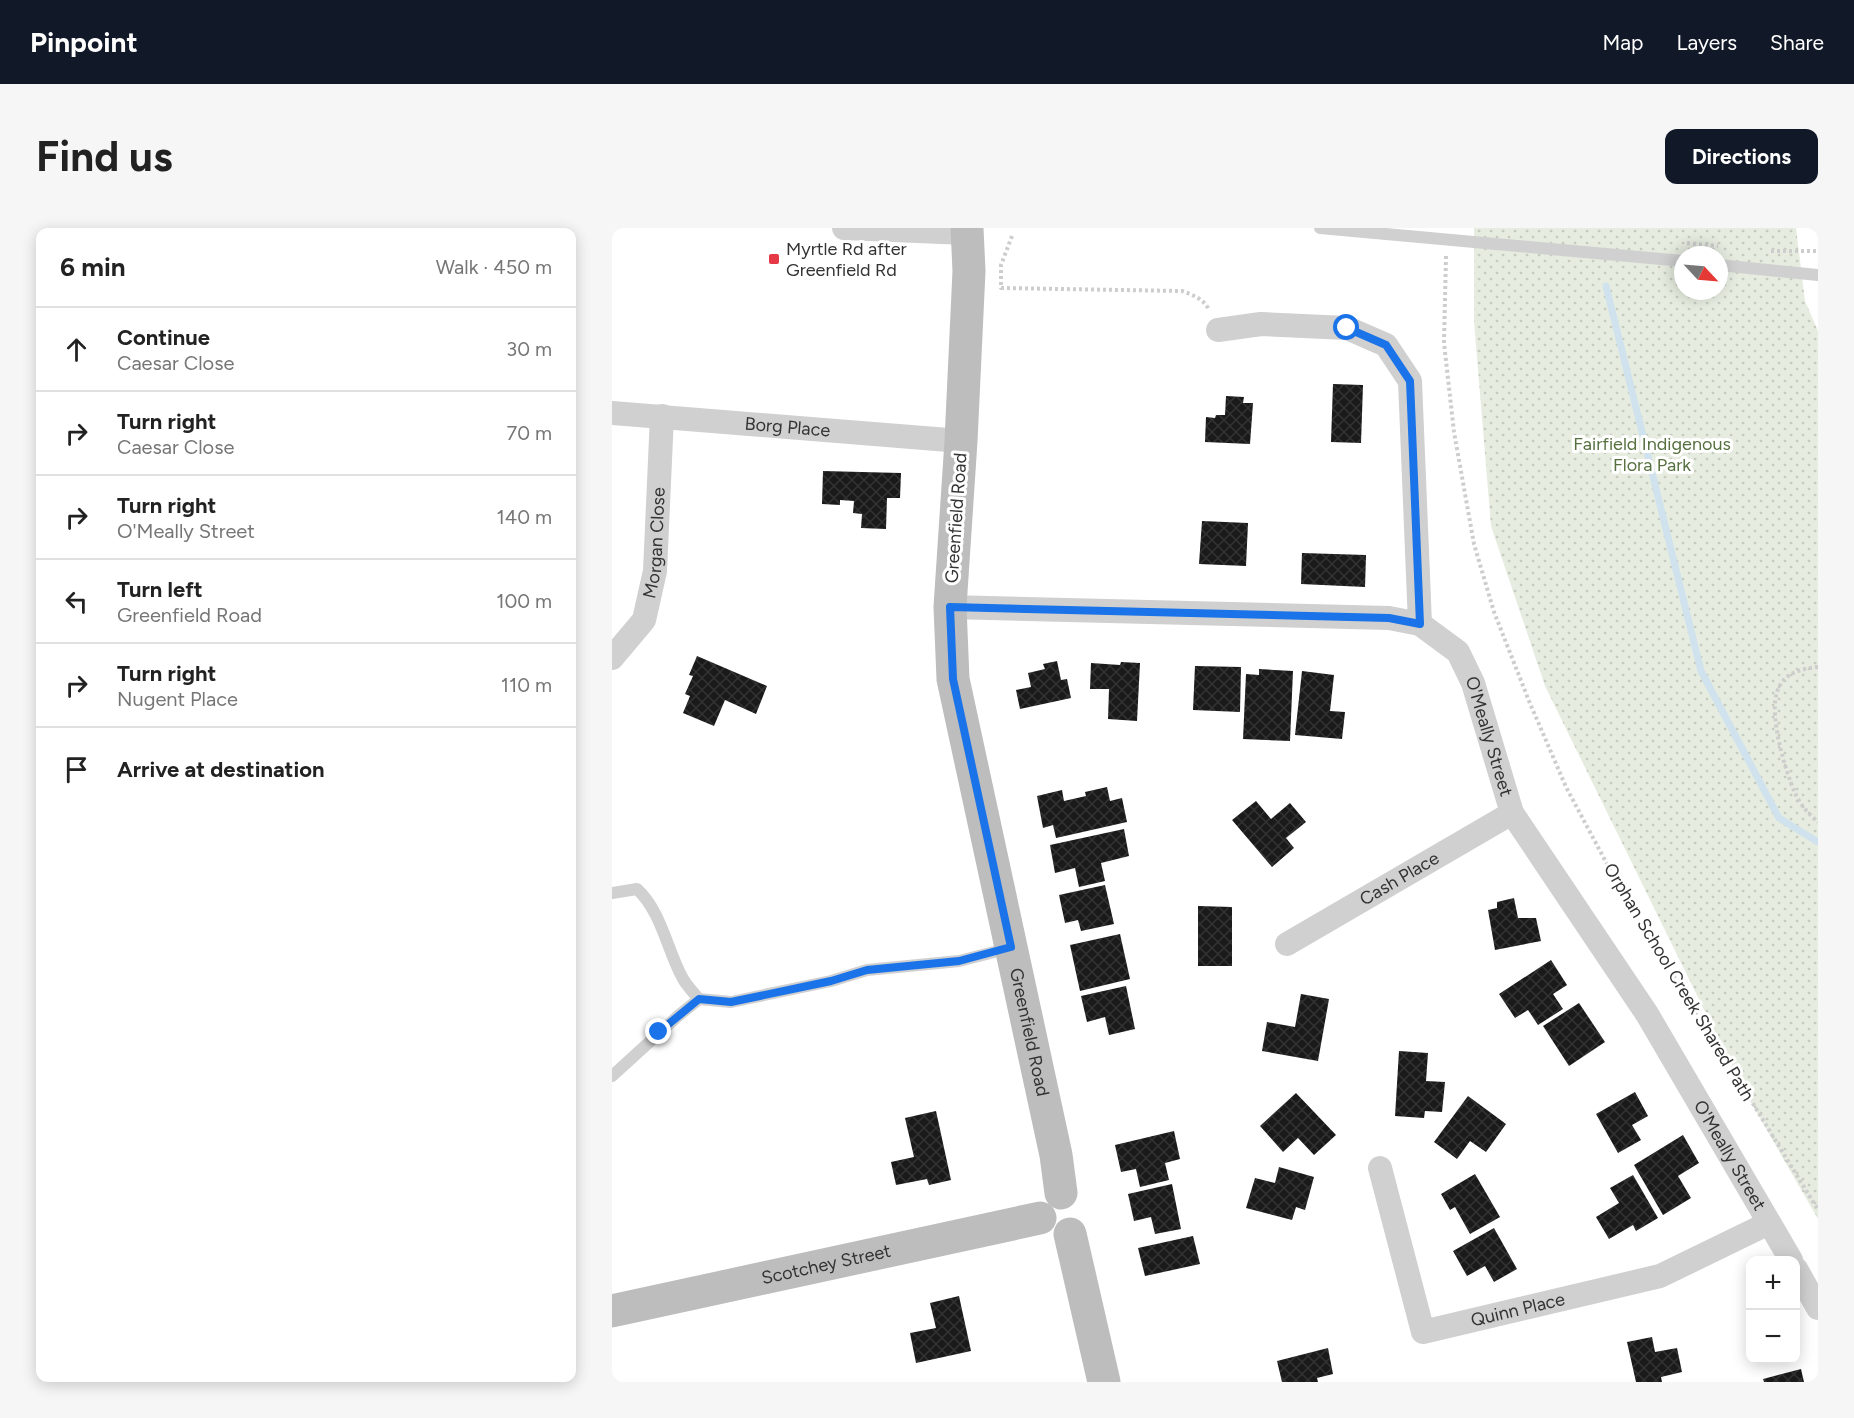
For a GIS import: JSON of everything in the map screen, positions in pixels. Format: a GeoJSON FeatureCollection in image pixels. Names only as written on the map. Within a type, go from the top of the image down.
{"type":"FeatureCollection","features":[{"type":"Feature","properties":{"kind":"street"},"geometry":{"type":"LineString","coordinates":[[844,228],[967,231]]}},
{"type":"Feature","properties":{"kind":"street","name":"Greenfield Road"},"geometry":{"type":"LineString","coordinates":[[967,231],[969,271],[950,607],[953,679],[1056,1155],[1061,1193]]}},
{"type":"Feature","properties":{"kind":"street"},"geometry":{"type":"LineString","coordinates":[[1218,330],[1261,324],[1347,328],[1386,345],[1410,381],[1420,624]]}},
{"type":"Feature","properties":{"kind":"street","name":"Borg Place"},"geometry":{"type":"LineString","coordinates":[[612,413],[961,441]]}},
{"type":"Feature","properties":{"kind":"street","name":"Morgan Close"},"geometry":{"type":"LineString","coordinates":[[612,658],[644,620],[655,571],[662,416]]}},
{"type":"Feature","properties":{"kind":"street","name":"O'Meally Street"},"geometry":{"type":"LineString","coordinates":[[950,607],[1389,618],[1420,624],[1458,652],[1473,683],[1512,813],[1647,1014],[1789,1256]]}},
{"type":"Feature","properties":{"kind":"street","name":"Cash Place"},"geometry":{"type":"LineString","coordinates":[[1287,944],[1512,813]]}},
{"type":"Feature","properties":{"kind":"street","name":"Quinn Place"},"geometry":{"type":"LineString","coordinates":[[1380,1168],[1423,1332],[1660,1276],[1769,1223]]}},
{"type":"Feature","properties":{"kind":"street"},"geometry":{"type":"LineString","coordinates":[[1061,1193],[1072,1195],[1082,1206],[1082,1221],[1079,1228],[1070,1234],[1059,1236],[1053,1234],[1044,1226],[1040,1218],[1041,1207],[1050,1196],[1061,1193]]}},
{"type":"Feature","properties":{"kind":"street","name":"Scotchey Street"},"geometry":{"type":"LineString","coordinates":[[612,1311],[1040,1218]]}},
{"type":"Feature","properties":{"kind":"street"},"geometry":{"type":"LineString","coordinates":[[1070,1234],[1104,1382]]}},
{"type":"Feature","properties":{"kind":"street"},"geometry":{"type":"LineString","coordinates":[[1800,1276],[1818,1308]]}},
{"type":"Feature","properties":{"kind":"lane"},"geometry":{"type":"LineString","coordinates":[[1320,228],[1674,260]]}},
{"type":"Feature","properties":{"kind":"lane"},"geometry":{"type":"LineString","coordinates":[[1728,266],[1818,275]]}},
{"type":"Feature","properties":{"kind":"lane"},"geometry":{"type":"LineString","coordinates":[[612,893],[637,889],[643,895],[657,919],[682,976],[699,999]]}},
{"type":"Feature","properties":{"kind":"lane"},"geometry":{"type":"LineString","coordinates":[[612,1076],[699,999],[731,1002],[831,981],[867,970],[959,961],[1011,947]]}},
{"type":"Feature","properties":{"kind":"path"},"geometry":{"type":"LineString","coordinates":[[1012,236],[1001,265],[1001,288],[1182,291],[1194,295],[1208,306],[1218,330]]}},
{"type":"Feature","properties":{"kind":"path","name":"Orphan School Creek Shared Path"},"geometry":{"type":"LineString","coordinates":[[1446,261],[1444,343],[1454,432],[1474,544],[1494,612],[1566,787],[1632,911],[1818,1210]]}},
{"type":"Feature","properties":{"kind":"path"},"geometry":{"type":"LineString","coordinates":[[1818,667],[1799,669],[1786,678],[1777,692],[1775,724],[1795,793],[1803,806],[1818,822]]}},
{"type":"Feature","properties":{"kind":"green space","name":"Fairfield Indigenous Flora Park"},"geometry":{"type":"Polygon","coordinates":[[[1474,228],[1796,228],[1805,301],[1818,331],[1818,1219],[1741,1085],[1545,686],[1491,526],[1474,321],[1474,228]]]}},
{"type":"Feature","properties":{"kind":"building"},"geometry":{"type":"Polygon","coordinates":[[[1333,384],[1363,385],[1361,443],[1331,442],[1333,384]]]}},
{"type":"Feature","properties":{"kind":"building"},"geometry":{"type":"Polygon","coordinates":[[[1226,396],[1244,397],[1243,403],[1253,403],[1250,444],[1205,442],[1206,417],[1215,418],[1216,415],[1225,415],[1226,396]]]}},
{"type":"Feature","properties":{"kind":"building"},"geometry":{"type":"Polygon","coordinates":[[[823,471],[901,473],[900,498],[887,498],[886,529],[861,528],[862,514],[853,513],[854,501],[840,500],[840,505],[822,504],[823,471]]]}},
{"type":"Feature","properties":{"kind":"building"},"geometry":{"type":"Polygon","coordinates":[[[1202,521],[1248,523],[1246,566],[1199,564],[1202,521]]]}},
{"type":"Feature","properties":{"kind":"building"},"geometry":{"type":"Polygon","coordinates":[[[1302,553],[1366,555],[1365,587],[1301,584],[1302,553]]]}},
{"type":"Feature","properties":{"kind":"building"},"geometry":{"type":"Polygon","coordinates":[[[697,656],[767,686],[756,714],[725,700],[714,726],[683,713],[690,696],[685,694],[693,676],[689,675],[697,656]]]}},
{"type":"Feature","properties":{"kind":"building"},"geometry":{"type":"Polygon","coordinates":[[[1057,661],[1061,680],[1067,679],[1071,698],[1020,709],[1016,690],[1031,687],[1028,673],[1045,669],[1043,664],[1057,661]]]}},
{"type":"Feature","properties":{"kind":"building"},"geometry":{"type":"Polygon","coordinates":[[[1121,662],[1140,663],[1137,721],[1108,719],[1109,689],[1090,689],[1091,663],[1120,665],[1121,662]]]}},
{"type":"Feature","properties":{"kind":"building"},"geometry":{"type":"Polygon","coordinates":[[[1195,666],[1241,667],[1240,712],[1193,710],[1195,666]]]}},
{"type":"Feature","properties":{"kind":"building"},"geometry":{"type":"Polygon","coordinates":[[[1259,669],[1293,671],[1290,741],[1243,739],[1246,674],[1259,675],[1259,669]]]}},
{"type":"Feature","properties":{"kind":"building"},"geometry":{"type":"Polygon","coordinates":[[[1302,671],[1334,675],[1330,711],[1345,712],[1342,739],[1295,735],[1302,671]]]}},
{"type":"Feature","properties":{"kind":"building"},"geometry":{"type":"Polygon","coordinates":[[[1107,787],[1110,801],[1122,798],[1127,822],[1056,838],[1053,825],[1043,828],[1037,796],[1062,790],[1064,801],[1086,796],[1085,792],[1107,787]]]}},
{"type":"Feature","properties":{"kind":"building"},"geometry":{"type":"Polygon","coordinates":[[[1256,801],[1271,819],[1290,803],[1306,822],[1286,838],[1294,848],[1272,867],[1232,820],[1256,801]]]}},
{"type":"Feature","properties":{"kind":"building"},"geometry":{"type":"Polygon","coordinates":[[[1124,829],[1129,856],[1101,863],[1105,881],[1079,887],[1075,868],[1055,873],[1050,845],[1124,829]]]}},
{"type":"Feature","properties":{"kind":"building"},"geometry":{"type":"Polygon","coordinates":[[[1105,885],[1114,924],[1081,931],[1078,920],[1065,923],[1059,895],[1105,885]]]}},
{"type":"Feature","properties":{"kind":"building"},"geometry":{"type":"Polygon","coordinates":[[[1514,898],[1518,918],[1536,918],[1541,941],[1495,950],[1488,910],[1497,908],[1497,902],[1514,898]]]}},
{"type":"Feature","properties":{"kind":"building"},"geometry":{"type":"Polygon","coordinates":[[[1198,906],[1232,907],[1232,966],[1198,966],[1198,906]]]}},
{"type":"Feature","properties":{"kind":"building"},"geometry":{"type":"Polygon","coordinates":[[[1120,934],[1130,979],[1080,991],[1070,945],[1120,934]]]}},
{"type":"Feature","properties":{"kind":"building"},"geometry":{"type":"Polygon","coordinates":[[[1551,960],[1567,985],[1553,994],[1563,1009],[1538,1025],[1528,1010],[1515,1018],[1499,994],[1551,960]]]}},
{"type":"Feature","properties":{"kind":"building"},"geometry":{"type":"Polygon","coordinates":[[[1126,986],[1135,1029],[1109,1035],[1105,1017],[1087,1022],[1081,996],[1126,986]]]}},
{"type":"Feature","properties":{"kind":"building"},"geometry":{"type":"Polygon","coordinates":[[[1301,994],[1329,999],[1318,1061],[1262,1051],[1267,1022],[1295,1027],[1301,994]]]}},
{"type":"Feature","properties":{"kind":"building"},"geometry":{"type":"Polygon","coordinates":[[[1579,1003],[1605,1042],[1569,1066],[1543,1026],[1579,1003]]]}},
{"type":"Feature","properties":{"kind":"building"},"geometry":{"type":"Polygon","coordinates":[[[1399,1051],[1428,1053],[1426,1081],[1445,1082],[1442,1112],[1425,1111],[1424,1118],[1395,1116],[1399,1051]]]}},
{"type":"Feature","properties":{"kind":"building"},"geometry":{"type":"Polygon","coordinates":[[[1635,1092],[1648,1116],[1632,1125],[1641,1140],[1618,1153],[1596,1114],[1635,1092]]]}},
{"type":"Feature","properties":{"kind":"building"},"geometry":{"type":"Polygon","coordinates":[[[1296,1093],[1336,1135],[1314,1155],[1298,1138],[1283,1152],[1260,1126],[1296,1093]]]}},
{"type":"Feature","properties":{"kind":"building"},"geometry":{"type":"Polygon","coordinates":[[[1468,1096],[1506,1124],[1486,1152],[1470,1141],[1457,1159],[1434,1142],[1468,1096]]]}},
{"type":"Feature","properties":{"kind":"building"},"geometry":{"type":"Polygon","coordinates":[[[936,1111],[951,1180],[929,1185],[927,1179],[896,1185],[891,1162],[914,1157],[905,1118],[936,1111]]]}},
{"type":"Feature","properties":{"kind":"building"},"geometry":{"type":"Polygon","coordinates":[[[1174,1131],[1180,1159],[1165,1163],[1169,1180],[1140,1187],[1136,1169],[1121,1172],[1115,1145],[1174,1131]]]}},
{"type":"Feature","properties":{"kind":"building"},"geometry":{"type":"Polygon","coordinates":[[[1683,1135],[1699,1163],[1678,1176],[1691,1198],[1663,1215],[1634,1165],[1683,1135]]]}},
{"type":"Feature","properties":{"kind":"building"},"geometry":{"type":"Polygon","coordinates":[[[1279,1167],[1314,1177],[1305,1210],[1296,1207],[1292,1220],[1246,1208],[1255,1178],[1275,1183],[1279,1167]]]}},
{"type":"Feature","properties":{"kind":"building"},"geometry":{"type":"Polygon","coordinates":[[[1475,1174],[1500,1217],[1470,1234],[1455,1207],[1450,1210],[1441,1194],[1475,1174]]]}},
{"type":"Feature","properties":{"kind":"building"},"geometry":{"type":"Polygon","coordinates":[[[1633,1175],[1658,1218],[1636,1231],[1633,1225],[1609,1239],[1596,1217],[1619,1203],[1610,1188],[1633,1175]]]}},
{"type":"Feature","properties":{"kind":"building"},"geometry":{"type":"Polygon","coordinates":[[[1172,1184],[1181,1229],[1155,1234],[1151,1217],[1134,1221],[1128,1194],[1172,1184]]]}},
{"type":"Feature","properties":{"kind":"building"},"geometry":{"type":"Polygon","coordinates":[[[1494,1228],[1517,1269],[1494,1282],[1485,1266],[1467,1276],[1453,1251],[1494,1228]]]}},
{"type":"Feature","properties":{"kind":"building"},"geometry":{"type":"Polygon","coordinates":[[[1193,1236],[1200,1264],[1145,1276],[1138,1248],[1193,1236]]]}},
{"type":"Feature","properties":{"kind":"building"},"geometry":{"type":"Polygon","coordinates":[[[959,1296],[971,1351],[916,1363],[910,1333],[936,1328],[930,1303],[959,1296]]]}},
{"type":"Feature","properties":{"kind":"building"},"geometry":{"type":"Polygon","coordinates":[[[1652,1337],[1655,1352],[1677,1348],[1682,1372],[1661,1377],[1662,1382],[1636,1382],[1627,1342],[1652,1337]]]}},
{"type":"Feature","properties":{"kind":"building"},"geometry":{"type":"Polygon","coordinates":[[[1328,1348],[1333,1374],[1317,1378],[1318,1382],[1282,1382],[1277,1361],[1328,1348]]]}},
{"type":"Feature","properties":{"kind":"building"},"geometry":{"type":"Polygon","coordinates":[[[1801,1369],[1804,1382],[1764,1382],[1763,1379],[1801,1369]]]}},
{"type":"Feature","properties":{"kind":"waterway"},"geometry":{"type":"LineString","coordinates":[[1606,286],[1701,671],[1779,818],[1818,842]]}},
{"type":"Feature","properties":{"kind":"place","name":"Myrtle Rd after Greenfield Rd"},"geometry":{"type":"Point","coordinates":[774,259]}},
{"type":"Feature","properties":{"kind":"route"},"geometry":{"type":"LineString","coordinates":[[659,1032],[699,999],[731,1002],[831,981],[867,970],[959,961],[1011,947],[953,679],[950,607],[1389,618],[1420,624],[1410,381],[1386,345],[1347,328]]}}]}
